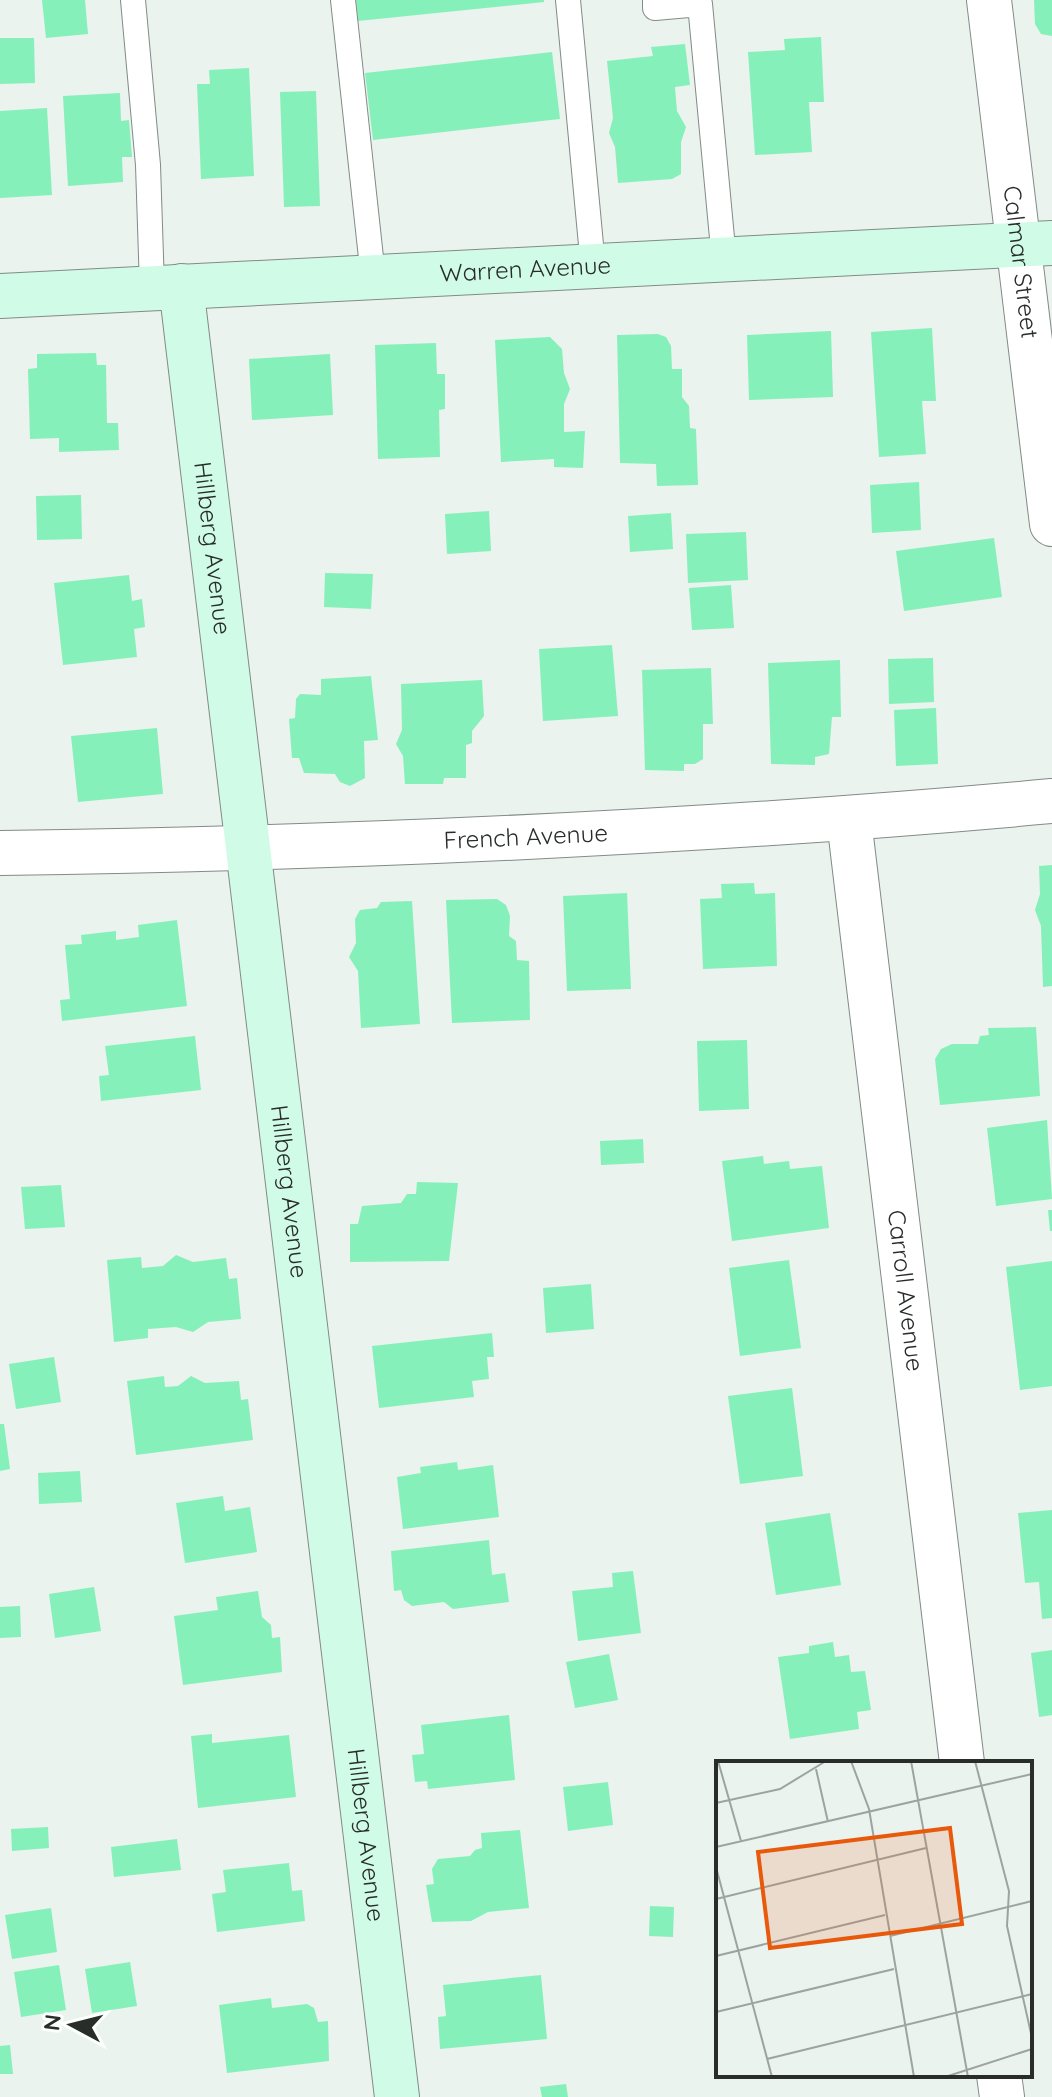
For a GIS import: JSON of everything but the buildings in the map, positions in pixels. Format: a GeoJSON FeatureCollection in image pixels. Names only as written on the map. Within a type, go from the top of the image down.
{"type":"FeatureCollection","features":[{"type":"Feature","properties":{"kind":"street","name":"Calmar Street"},"geometry":{"type":"LineString","coordinates":[[989,0],[1035,244],[1052,524]]}},
{"type":"Feature","properties":{"kind":"street","name":"Warren Avenue"},"geometry":{"type":"LineString","coordinates":[[0,296],[1035,244]]}},
{"type":"Feature","properties":{"kind":"street","name":"Hillberg Avenue"},"geometry":{"type":"LineString","coordinates":[[166,287],[250,850],[397,2097]]}},
{"type":"Feature","properties":{"kind":"street","name":"French Avenue"},"geometry":{"type":"LineString","coordinates":[[0,853],[250,850],[849,820],[1052,801]]}},
{"type":"Feature","properties":{"kind":"street","name":"Carroll Avenue"},"geometry":{"type":"LineString","coordinates":[[849,820],[962,1761]]}},
{"type":"Feature","properties":{"kind":"street"},"geometry":{"type":"LineString","coordinates":[[999,2077],[1002,2097]]}},
{"type":"Feature","properties":{"kind":"lane"},"geometry":{"type":"LineString","coordinates":[[133,0],[148,165],[166,287]]}},
{"type":"Feature","properties":{"kind":"lane"},"geometry":{"type":"LineString","coordinates":[[343,0],[373,276]]}},
{"type":"Feature","properties":{"kind":"lane"},"geometry":{"type":"LineString","coordinates":[[568,0],[593,266]]}},
{"type":"Feature","properties":{"kind":"lane"},"geometry":{"type":"LineString","coordinates":[[655,0],[655,8],[700,4],[724,259]]}}]}
